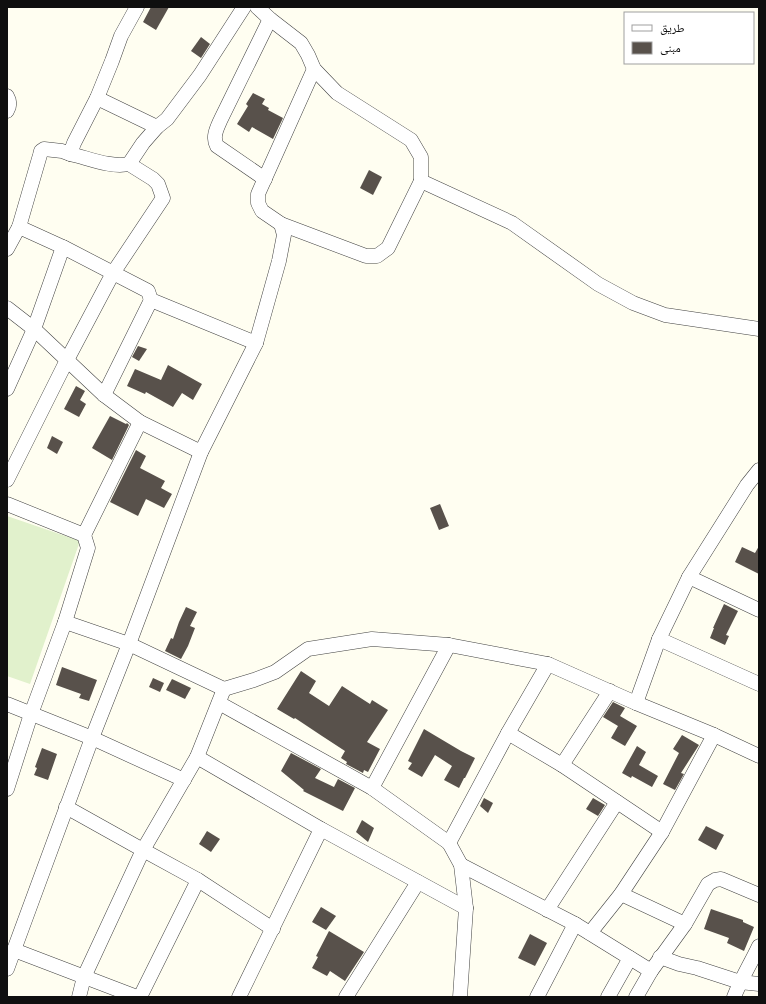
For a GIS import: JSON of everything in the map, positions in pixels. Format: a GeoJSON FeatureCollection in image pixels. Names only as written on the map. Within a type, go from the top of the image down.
{"type":"FeatureCollection","features":[{"type":"Feature","properties":{"kind":"street"},"geometry":{"type":"LineString","coordinates":[[70,154],[97,98],[121,36],[137,7]]}},
{"type":"Feature","properties":{"kind":"street"},"geometry":{"type":"LineString","coordinates":[[7,249],[19,227],[42,151],[44,149],[62,151],[122,166],[129,164],[157,127],[167,119],[200,75],[244,7]]}},
{"type":"Feature","properties":{"kind":"street"},"geometry":{"type":"LineString","coordinates":[[258,7],[270,19],[301,43],[314,69],[337,93],[411,140],[421,157],[422,181],[388,248],[377,256],[366,256],[281,224],[262,211],[258,203],[258,194],[314,69]]}},
{"type":"Feature","properties":{"kind":"street"},"geometry":{"type":"LineString","coordinates":[[265,179],[217,146],[214,141],[221,119],[270,19]]}},
{"type":"Feature","properties":{"kind":"street"},"geometry":{"type":"LineString","coordinates":[[7,96],[9,100],[9,108],[7,111]]}},
{"type":"Feature","properties":{"kind":"street"},"geometry":{"type":"LineString","coordinates":[[97,98],[157,127]]}},
{"type":"Feature","properties":{"kind":"street"},"geometry":{"type":"LineString","coordinates":[[7,480],[67,360],[113,273],[163,198],[158,184],[153,179],[129,164]]}},
{"type":"Feature","properties":{"kind":"street"},"geometry":{"type":"LineString","coordinates":[[422,181],[512,223],[598,284],[633,303],[665,315],[759,329]]}},
{"type":"Feature","properties":{"kind":"street"},"geometry":{"type":"LineString","coordinates":[[7,969],[66,807],[201,452],[256,343],[279,261],[284,235],[281,224]]}},
{"type":"Feature","properties":{"kind":"street"},"geometry":{"type":"LineString","coordinates":[[19,227],[63,247],[148,290],[151,300],[104,395]]}},
{"type":"Feature","properties":{"kind":"street"},"geometry":{"type":"LineString","coordinates":[[7,389],[34,329],[63,247]]}},
{"type":"Feature","properties":{"kind":"street"},"geometry":{"type":"LineString","coordinates":[[151,300],[256,343]]}},
{"type":"Feature","properties":{"kind":"street"},"geometry":{"type":"LineString","coordinates":[[7,308],[34,329],[104,395],[140,422],[201,452]]}},
{"type":"Feature","properties":{"kind":"street"},"geometry":{"type":"LineString","coordinates":[[7,788],[31,714],[65,622],[88,548],[84,535],[140,422]]}},
{"type":"Feature","properties":{"kind":"street"},"geometry":{"type":"LineString","coordinates":[[636,702],[658,639],[689,577],[747,485],[759,470]]}},
{"type":"Feature","properties":{"kind":"street"},"geometry":{"type":"LineString","coordinates":[[7,504],[84,535]]}},
{"type":"Feature","properties":{"kind":"street"},"geometry":{"type":"LineString","coordinates":[[689,577],[759,610]]}},
{"type":"Feature","properties":{"kind":"street"},"geometry":{"type":"LineString","coordinates":[[65,622],[129,644],[224,689],[275,672],[308,649],[372,639],[449,645],[548,664],[714,735],[759,756]]}},
{"type":"Feature","properties":{"kind":"street"},"geometry":{"type":"LineString","coordinates":[[658,639],[759,684]]}},
{"type":"Feature","properties":{"kind":"street"},"geometry":{"type":"LineString","coordinates":[[372,788],[449,645]]}},
{"type":"Feature","properties":{"kind":"street"},"geometry":{"type":"LineString","coordinates":[[449,844],[508,733],[548,664]]}},
{"type":"Feature","properties":{"kind":"street"},"geometry":{"type":"LineString","coordinates":[[79,997],[84,977],[143,850],[197,757],[224,689]]}},
{"type":"Feature","properties":{"kind":"street"},"geometry":{"type":"LineString","coordinates":[[562,765],[610,691]]}},
{"type":"Feature","properties":{"kind":"street"},"geometry":{"type":"LineString","coordinates":[[219,703],[372,788],[449,844],[461,865],[466,908],[460,997]]}},
{"type":"Feature","properties":{"kind":"street"},"geometry":{"type":"LineString","coordinates":[[7,704],[92,738],[184,780]]}},
{"type":"Feature","properties":{"kind":"street"},"geometry":{"type":"LineString","coordinates":[[508,733],[562,765],[662,832]]}},
{"type":"Feature","properties":{"kind":"street"},"geometry":{"type":"LineString","coordinates":[[590,933],[621,894],[662,832],[714,735]]}},
{"type":"Feature","properties":{"kind":"street"},"geometry":{"type":"LineString","coordinates":[[197,757],[322,829],[466,908]]}},
{"type":"Feature","properties":{"kind":"street"},"geometry":{"type":"LineString","coordinates":[[547,910],[617,802]]}},
{"type":"Feature","properties":{"kind":"street"},"geometry":{"type":"LineString","coordinates":[[66,807],[198,880],[273,928]]}},
{"type":"Feature","properties":{"kind":"street"},"geometry":{"type":"LineString","coordinates":[[239,997],[322,829]]}},
{"type":"Feature","properties":{"kind":"street"},"geometry":{"type":"LineString","coordinates":[[461,865],[574,924],[651,971]]}},
{"type":"Feature","properties":{"kind":"street"},"geometry":{"type":"LineString","coordinates":[[636,997],[660,957],[685,924],[708,884],[715,880],[721,879],[759,895]]}},
{"type":"Feature","properties":{"kind":"street"},"geometry":{"type":"LineString","coordinates":[[140,997],[198,880]]}},
{"type":"Feature","properties":{"kind":"street"},"geometry":{"type":"LineString","coordinates":[[346,997],[418,882]]}},
{"type":"Feature","properties":{"kind":"street"},"geometry":{"type":"LineString","coordinates":[[621,894],[685,924]]}},
{"type":"Feature","properties":{"kind":"street"},"geometry":{"type":"LineString","coordinates":[[536,997],[574,924]]}},
{"type":"Feature","properties":{"kind":"street"},"geometry":{"type":"LineString","coordinates":[[734,997],[740,982],[759,946]]}},
{"type":"Feature","properties":{"kind":"street"},"geometry":{"type":"LineString","coordinates":[[14,950],[137,997]]}},
{"type":"Feature","properties":{"kind":"street"},"geometry":{"type":"LineString","coordinates":[[660,957],[678,964],[697,968],[740,982],[759,984]]}},
{"type":"Feature","properties":{"kind":"street"},"geometry":{"type":"LineString","coordinates":[[608,997],[630,958]]}},
{"type":"Feature","properties":{"kind":"green space"},"geometry":{"type":"Polygon","coordinates":[[[7,516],[80,541],[30,684],[7,676],[7,516]]]}},
{"type":"Feature","properties":{"kind":"building"},"geometry":{"type":"Polygon","coordinates":[[[151,7],[169,7],[156,30],[143,22],[151,7]]]}},
{"type":"Feature","properties":{"kind":"building"},"geometry":{"type":"Polygon","coordinates":[[[201,37],[210,44],[201,58],[191,51],[201,37]]]}},
{"type":"Feature","properties":{"kind":"building"},"geometry":{"type":"Polygon","coordinates":[[[253,93],[265,99],[262,104],[269,108],[268,110],[283,118],[273,139],[252,127],[249,132],[237,124],[248,106],[246,104],[253,93]]]}},
{"type":"Feature","properties":{"kind":"building"},"geometry":{"type":"Polygon","coordinates":[[[369,170],[382,177],[373,195],[360,188],[369,170]]]}},
{"type":"Feature","properties":{"kind":"building"},"geometry":{"type":"Polygon","coordinates":[[[138,346],[147,349],[139,361],[132,357],[138,346]]]}},
{"type":"Feature","properties":{"kind":"building"},"geometry":{"type":"Polygon","coordinates":[[[168,365],[202,384],[193,400],[182,393],[173,407],[146,392],[145,394],[127,386],[135,369],[161,380],[168,365]]]}},
{"type":"Feature","properties":{"kind":"building"},"geometry":{"type":"Polygon","coordinates":[[[76,386],[85,391],[80,400],[86,404],[79,417],[64,409],[76,386]]]}},
{"type":"Feature","properties":{"kind":"building"},"geometry":{"type":"Polygon","coordinates":[[[110,416],[129,425],[112,460],[92,448],[110,416]]]}},
{"type":"Feature","properties":{"kind":"building"},"geometry":{"type":"Polygon","coordinates":[[[52,436],[63,442],[57,454],[47,448],[52,436]]]}},
{"type":"Feature","properties":{"kind":"building"},"geometry":{"type":"Polygon","coordinates":[[[136,450],[146,456],[140,468],[165,481],[161,488],[172,494],[164,508],[146,499],[138,516],[110,502],[136,450]]]}},
{"type":"Feature","properties":{"kind":"building"},"geometry":{"type":"Polygon","coordinates":[[[440,504],[449,526],[439,530],[430,508],[440,504]]]}},
{"type":"Feature","properties":{"kind":"building"},"geometry":{"type":"Polygon","coordinates":[[[759,546],[759,574],[735,562],[742,547],[755,553],[759,546]]]}},
{"type":"Feature","properties":{"kind":"building"},"geometry":{"type":"Polygon","coordinates":[[[724,604],[738,611],[726,635],[729,636],[725,645],[710,638],[724,604]]]}},
{"type":"Feature","properties":{"kind":"building"},"geometry":{"type":"Polygon","coordinates":[[[186,607],[197,612],[190,626],[195,628],[181,659],[165,651],[171,638],[173,639],[186,607]]]}},
{"type":"Feature","properties":{"kind":"building"},"geometry":{"type":"Polygon","coordinates":[[[62,667],[97,680],[89,701],[79,698],[81,694],[56,685],[62,667]]]}},
{"type":"Feature","properties":{"kind":"building"},"geometry":{"type":"Polygon","coordinates":[[[301,671],[316,681],[309,693],[329,706],[342,686],[370,704],[372,700],[388,710],[367,742],[380,749],[368,772],[364,770],[363,773],[346,764],[347,762],[341,758],[345,751],[295,718],[294,719],[277,709],[301,671]]]}},
{"type":"Feature","properties":{"kind":"building"},"geometry":{"type":"Polygon","coordinates":[[[153,678],[164,683],[160,692],[149,687],[153,678]]]}},
{"type":"Feature","properties":{"kind":"building"},"geometry":{"type":"Polygon","coordinates":[[[172,679],[191,688],[185,699],[166,690],[172,679]]]}},
{"type":"Feature","properties":{"kind":"building"},"geometry":{"type":"Polygon","coordinates":[[[613,702],[625,708],[620,716],[637,726],[625,746],[611,738],[618,726],[603,717],[613,702]]]}},
{"type":"Feature","properties":{"kind":"building"},"geometry":{"type":"Polygon","coordinates":[[[424,729],[475,758],[459,788],[444,780],[452,766],[435,755],[422,777],[408,769],[412,763],[408,761],[424,729]]]}},
{"type":"Feature","properties":{"kind":"building"},"geometry":{"type":"Polygon","coordinates":[[[682,735],[699,745],[681,773],[684,774],[675,790],[663,784],[679,753],[673,749],[682,735]]]}},
{"type":"Feature","properties":{"kind":"building"},"geometry":{"type":"Polygon","coordinates":[[[637,746],[646,752],[639,765],[658,776],[652,787],[632,776],[631,778],[622,773],[637,746]]]}},
{"type":"Feature","properties":{"kind":"building"},"geometry":{"type":"Polygon","coordinates":[[[42,748],[57,754],[48,780],[34,775],[37,768],[35,767],[42,748]]]}},
{"type":"Feature","properties":{"kind":"building"},"geometry":{"type":"Polygon","coordinates":[[[291,753],[321,769],[315,778],[334,787],[338,779],[355,788],[343,811],[303,791],[304,790],[281,771],[291,753]]]}},
{"type":"Feature","properties":{"kind":"building"},"geometry":{"type":"Polygon","coordinates":[[[484,798],[493,803],[488,813],[480,806],[484,798]]]}},
{"type":"Feature","properties":{"kind":"building"},"geometry":{"type":"Polygon","coordinates":[[[593,798],[605,805],[598,816],[586,809],[593,798]]]}},
{"type":"Feature","properties":{"kind":"building"},"geometry":{"type":"Polygon","coordinates":[[[362,820],[374,828],[368,842],[356,832],[362,820]]]}},
{"type":"Feature","properties":{"kind":"building"},"geometry":{"type":"Polygon","coordinates":[[[706,826],[724,835],[716,850],[698,840],[706,826]]]}},
{"type":"Feature","properties":{"kind":"building"},"geometry":{"type":"Polygon","coordinates":[[[207,831],[220,839],[211,852],[199,844],[207,831]]]}},
{"type":"Feature","properties":{"kind":"building"},"geometry":{"type":"Polygon","coordinates":[[[321,907],[336,916],[326,930],[312,922],[321,907]]]}},
{"type":"Feature","properties":{"kind":"building"},"geometry":{"type":"Polygon","coordinates":[[[711,909],[743,920],[743,922],[754,927],[744,951],[727,943],[729,938],[704,929],[711,909]]]}},
{"type":"Feature","properties":{"kind":"building"},"geometry":{"type":"Polygon","coordinates":[[[329,931],[364,952],[345,981],[330,971],[327,976],[312,968],[318,957],[316,956],[329,931]]]}},
{"type":"Feature","properties":{"kind":"building"},"geometry":{"type":"Polygon","coordinates":[[[530,934],[547,943],[535,966],[518,958],[530,934]]]}}]}
